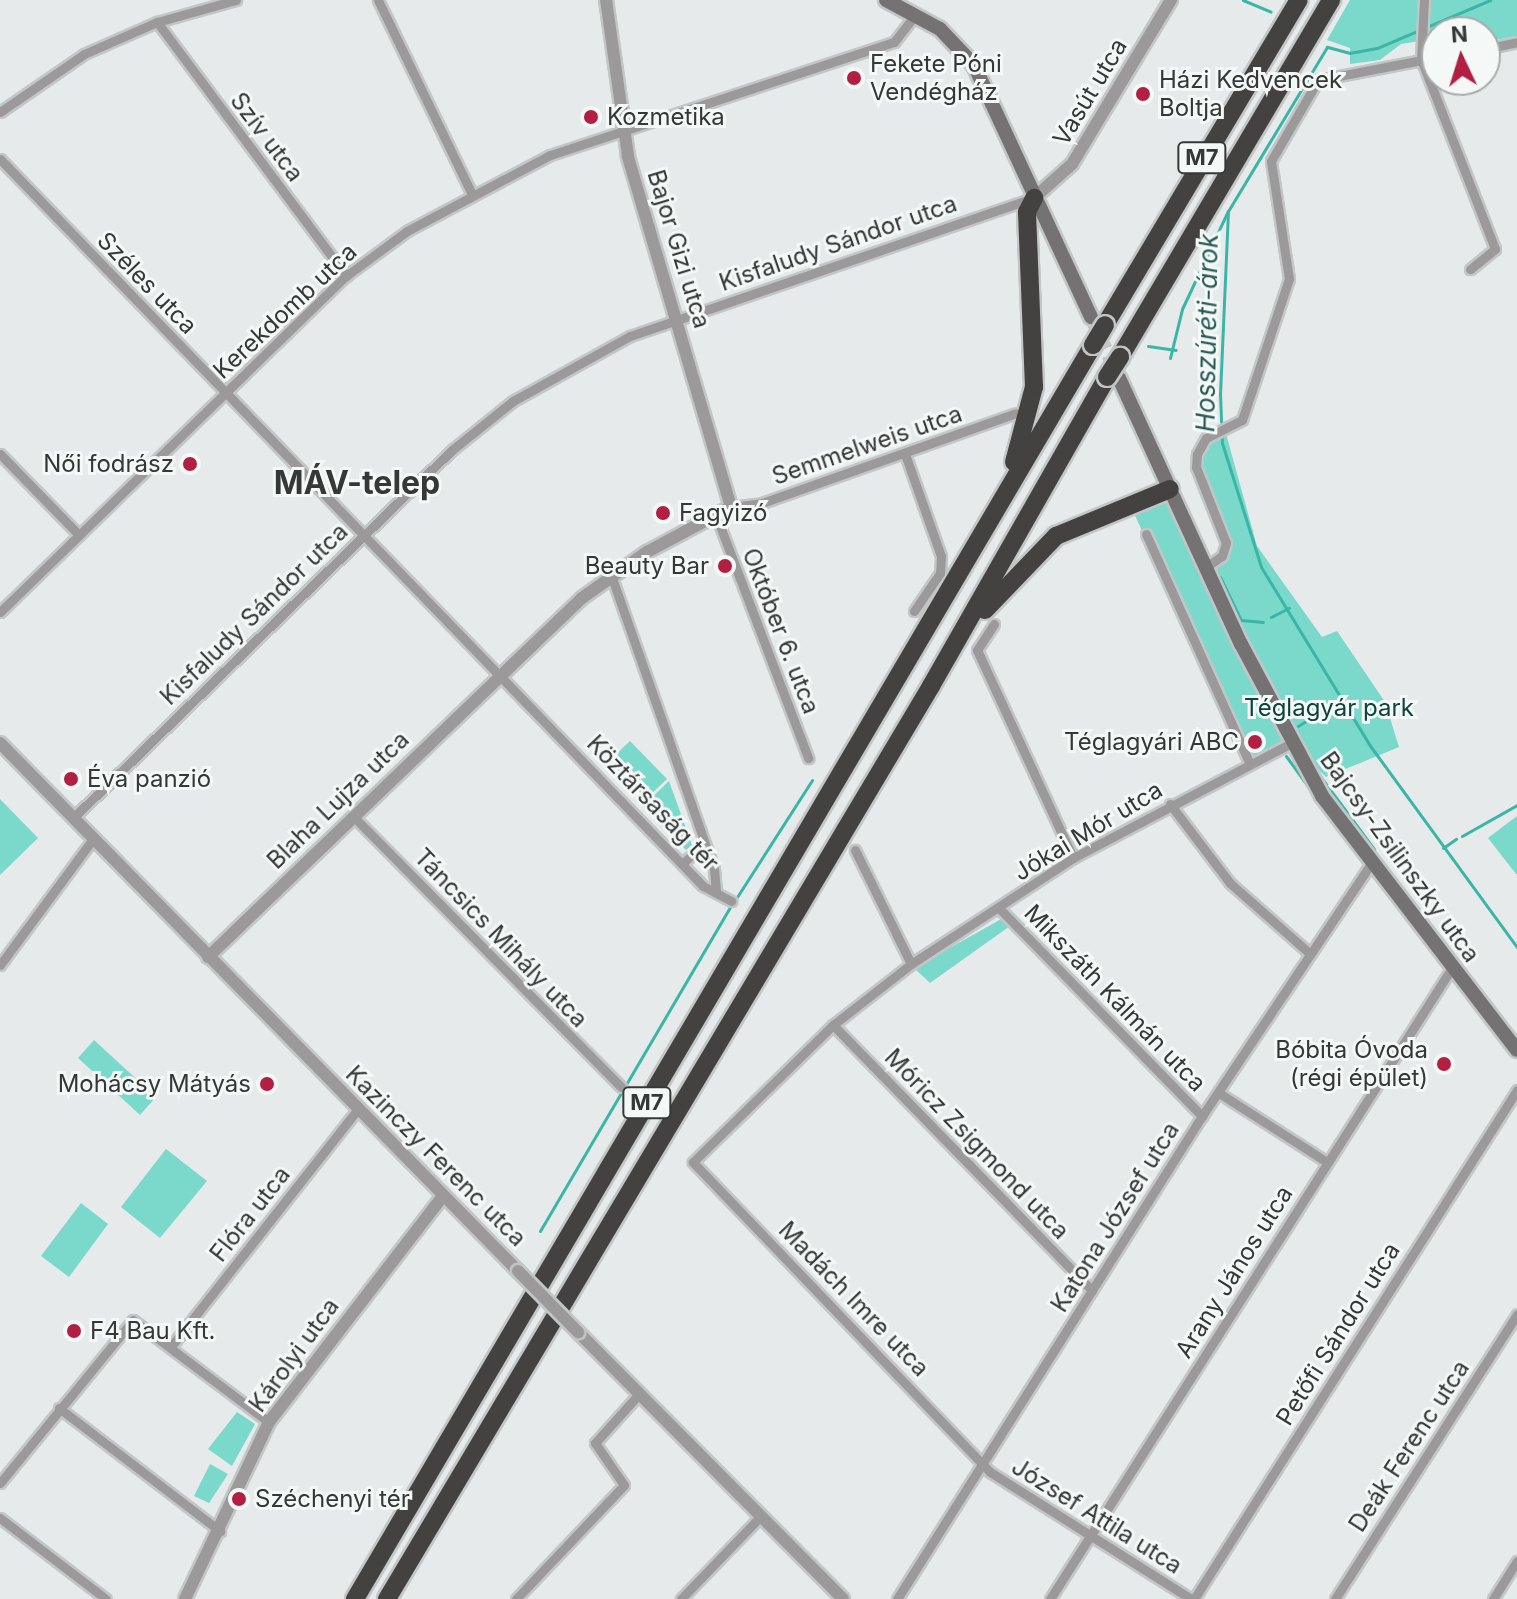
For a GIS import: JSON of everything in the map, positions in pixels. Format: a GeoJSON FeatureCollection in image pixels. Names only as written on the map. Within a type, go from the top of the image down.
{"type":"FeatureCollection","features":[{"type":"Feature","properties":{"kind":"highway","name":"M7"},"geometry":{"type":"LineString","coordinates":[[355,1599],[954,587],[1093,345],[1098,321],[1299,0]]}},
{"type":"Feature","properties":{"kind":"highway","name":"M7"},"geometry":{"type":"LineString","coordinates":[[387,1599],[931,686],[1113,377],[1120,357],[1331,0]]}},
{"type":"Feature","properties":{"kind":"highway"},"geometry":{"type":"LineString","coordinates":[[954,587],[1027,431],[1034,359],[1027,212],[1034,198]]}},
{"type":"Feature","properties":{"kind":"highway"},"geometry":{"type":"LineString","coordinates":[[931,686],[998,592],[1044,544],[1170,489]]}},
{"type":"Feature","properties":{"kind":"main road"},"geometry":{"type":"LineString","coordinates":[[886,0],[950,37],[974,65],[1034,198],[1098,321]]}},
{"type":"Feature","properties":{"kind":"main road","name":"Bajcsy-Zsilinszky utca"},"geometry":{"type":"LineString","coordinates":[[1113,377],[1291,743],[1373,861],[1517,1050]]}},
{"type":"Feature","properties":{"kind":"street"},"geometry":{"type":"LineString","coordinates":[[0,112],[75,58],[157,22],[236,0]]}},
{"type":"Feature","properties":{"kind":"street"},"geometry":{"type":"LineString","coordinates":[[378,0],[471,192]]}},
{"type":"Feature","properties":{"kind":"street","name":"Bajor Gizi utca"},"geometry":{"type":"LineString","coordinates":[[606,0],[622,127],[731,507]]}},
{"type":"Feature","properties":{"kind":"street","name":"Vasút utca"},"geometry":{"type":"LineString","coordinates":[[1034,198],[1072,164],[1171,0]]}},
{"type":"Feature","properties":{"kind":"street","name":"Kerekdomb utca"},"geometry":{"type":"LineString","coordinates":[[0,612],[346,276],[471,192],[622,127],[894,42],[915,15]]}},
{"type":"Feature","properties":{"kind":"street","name":"Szív utca"},"geometry":{"type":"LineString","coordinates":[[157,22],[346,276]]}},
{"type":"Feature","properties":{"kind":"street"},"geometry":{"type":"LineString","coordinates":[[1206,567],[1222,556],[1226,543],[1196,467],[1200,446],[1213,434],[1235,426],[1289,279],[1271,161],[1318,80],[1421,59]]}},
{"type":"Feature","properties":{"kind":"street"},"geometry":{"type":"LineString","coordinates":[[1435,96],[1495,249],[1470,269]]}},
{"type":"Feature","properties":{"kind":"street","name":"Széles utca"},"geometry":{"type":"LineString","coordinates":[[0,159],[499,676]]}},
{"type":"Feature","properties":{"kind":"street","name":"Kisfaludy Sándor utca"},"geometry":{"type":"LineString","coordinates":[[73,818],[364,534],[513,401],[599,352],[677,318],[1034,198]]}},
{"type":"Feature","properties":{"kind":"street","name":"Semmelweis utca"},"geometry":{"type":"LineString","coordinates":[[731,507],[762,503],[1016,413]]}},
{"type":"Feature","properties":{"kind":"street"},"geometry":{"type":"LineString","coordinates":[[0,454],[79,535]]}},
{"type":"Feature","properties":{"kind":"street"},"geometry":{"type":"LineString","coordinates":[[905,454],[941,556],[940,573],[914,611]]}},
{"type":"Feature","properties":{"kind":"street"},"geometry":{"type":"LineString","coordinates":[[499,676],[611,575],[717,518],[731,507]]}},
{"type":"Feature","properties":{"kind":"street","name":"Október 6. utca"},"geometry":{"type":"LineString","coordinates":[[717,518],[808,758]]}},
{"type":"Feature","properties":{"kind":"street"},"geometry":{"type":"LineString","coordinates":[[1146,534],[1250,764]]}},
{"type":"Feature","properties":{"kind":"street","name":"Köztársaság tér"},"geometry":{"type":"LineString","coordinates":[[611,575],[704,844],[716,893]]}},
{"type":"Feature","properties":{"kind":"street"},"geometry":{"type":"LineString","coordinates":[[994,624],[977,650],[1073,858]]}},
{"type":"Feature","properties":{"kind":"street","name":"Köztársaság tér"},"geometry":{"type":"LineString","coordinates":[[499,676],[716,893]]}},
{"type":"Feature","properties":{"kind":"street","name":"Blaha Lujza utca"},"geometry":{"type":"LineString","coordinates":[[208,957],[499,676]]}},
{"type":"Feature","properties":{"kind":"street","name":"Kazinczy Ferenc utca"},"geometry":{"type":"LineString","coordinates":[[0,743],[843,1599]]}},
{"type":"Feature","properties":{"kind":"street","name":"Jókai Mór utca"},"geometry":{"type":"LineString","coordinates":[[693,1162],[833,1025],[911,964],[1073,858],[1170,804],[1291,743]]}},
{"type":"Feature","properties":{"kind":"street"},"geometry":{"type":"LineString","coordinates":[[1170,804],[1230,883],[1308,952]]}},
{"type":"Feature","properties":{"kind":"street","name":"Táncsics Mihály utca"},"geometry":{"type":"LineString","coordinates":[[353,816],[621,1087]]}},
{"type":"Feature","properties":{"kind":"street"},"geometry":{"type":"LineString","coordinates":[[0,965],[93,839]]}},
{"type":"Feature","properties":{"kind":"street"},"geometry":{"type":"LineString","coordinates":[[683,863],[704,844]]}},
{"type":"Feature","properties":{"kind":"street"},"geometry":{"type":"LineString","coordinates":[[855,850],[911,964]]}},
{"type":"Feature","properties":{"kind":"street","name":"Katona József utca"},"geometry":{"type":"LineString","coordinates":[[897,1599],[1202,1116],[1308,952],[1373,861]]}},
{"type":"Feature","properties":{"kind":"street"},"geometry":{"type":"LineString","coordinates":[[716,893],[731,901]]}},
{"type":"Feature","properties":{"kind":"street","name":"Mikszáth Kálmán utca"},"geometry":{"type":"LineString","coordinates":[[999,908],[1202,1116]]}},
{"type":"Feature","properties":{"kind":"street","name":"Arany János utca"},"geometry":{"type":"LineString","coordinates":[[1050,1599],[1453,966]]}},
{"type":"Feature","properties":{"kind":"street","name":"Móricz Zsigmond utca"},"geometry":{"type":"LineString","coordinates":[[833,1025],[1092,1290]]}},
{"type":"Feature","properties":{"kind":"street","name":"Petőfi Sándor utca"},"geometry":{"type":"LineString","coordinates":[[1192,1599],[1517,1090]]}},
{"type":"Feature","properties":{"kind":"street"},"geometry":{"type":"LineString","coordinates":[[1219,1093],[1327,1162]]}},
{"type":"Feature","properties":{"kind":"street","name":"Flóra utca"},"geometry":{"type":"LineString","coordinates":[[173,1344],[358,1109]]}},
{"type":"Feature","properties":{"kind":"street","name":"Madách Imre utca"},"geometry":{"type":"LineString","coordinates":[[693,1162],[984,1464]]}},
{"type":"Feature","properties":{"kind":"street","name":"Károlyi utca"},"geometry":{"type":"LineString","coordinates":[[185,1599],[220,1531],[269,1422],[443,1196]]}},
{"type":"Feature","properties":{"kind":"street","name":"Deák Ferenc utca"},"geometry":{"type":"LineString","coordinates":[[1335,1599],[1517,1314]]}},
{"type":"Feature","properties":{"kind":"street"},"geometry":{"type":"LineString","coordinates":[[0,1483],[133,1320],[173,1344],[269,1422]]}},
{"type":"Feature","properties":{"kind":"street"},"geometry":{"type":"LineString","coordinates":[[516,1599],[624,1485],[595,1444],[639,1394]]}},
{"type":"Feature","properties":{"kind":"street"},"geometry":{"type":"LineString","coordinates":[[59,1408],[220,1531]]}},
{"type":"Feature","properties":{"kind":"street","name":"József Attila utca"},"geometry":{"type":"LineString","coordinates":[[984,1464],[1090,1537],[1192,1599]]}},
{"type":"Feature","properties":{"kind":"street"},"geometry":{"type":"LineString","coordinates":[[681,1599],[760,1517]]}},
{"type":"Feature","properties":{"kind":"street"},"geometry":{"type":"LineString","coordinates":[[0,1518],[106,1599]]}},
{"type":"Feature","properties":{"kind":"street"},"geometry":{"type":"LineString","coordinates":[[1493,1599],[1517,1561]]}},
{"type":"Feature","properties":{"kind":"green space"},"geometry":{"type":"Polygon","coordinates":[[[1350,0],[1517,0],[1517,36],[1501,39],[1501,16],[1421,16],[1421,41],[1401,44],[1380,60],[1350,64],[1350,48],[1327,40],[1350,0]]]}},
{"type":"Feature","properties":{"kind":"green space","name":"Téglagyár park"},"geometry":{"type":"Polygon","coordinates":[[[1225,430],[1257,546],[1322,637],[1337,631],[1385,702],[1399,747],[1326,777],[1291,743],[1250,764],[1131,507],[1170,489],[1206,567],[1225,550],[1196,467],[1200,446],[1225,430]]]}},
{"type":"Feature","properties":{"kind":"green space"},"geometry":{"type":"Polygon","coordinates":[[[630,741],[667,779],[646,799],[609,761],[630,741]]]}},
{"type":"Feature","properties":{"kind":"green space"},"geometry":{"type":"Polygon","coordinates":[[[669,781],[692,845],[686,850],[643,806],[669,781]]]}},
{"type":"Feature","properties":{"kind":"green space"},"geometry":{"type":"Polygon","coordinates":[[[0,799],[38,838],[0,875],[0,799]]]}},
{"type":"Feature","properties":{"kind":"green space"},"geometry":{"type":"Polygon","coordinates":[[[1517,816],[1517,874],[1516,874],[1488,838],[1517,816]]]}},
{"type":"Feature","properties":{"kind":"green space"},"geometry":{"type":"Polygon","coordinates":[[[1003,918],[1010,926],[930,983],[914,968],[1003,918]]]}},
{"type":"Feature","properties":{"kind":"green space"},"geometry":{"type":"Polygon","coordinates":[[[94,1040],[156,1097],[140,1115],[78,1058],[94,1040]]]}},
{"type":"Feature","properties":{"kind":"green space"},"geometry":{"type":"Polygon","coordinates":[[[166,1149],[207,1181],[160,1238],[121,1207],[166,1149]]]}},
{"type":"Feature","properties":{"kind":"green space"},"geometry":{"type":"Polygon","coordinates":[[[81,1203],[108,1224],[69,1277],[41,1256],[81,1203]]]}},
{"type":"Feature","properties":{"kind":"green space"},"geometry":{"type":"Polygon","coordinates":[[[237,1412],[255,1424],[232,1466],[208,1449],[237,1412]]]}},
{"type":"Feature","properties":{"kind":"green space"},"geometry":{"type":"Polygon","coordinates":[[[210,1464],[228,1474],[209,1503],[194,1496],[210,1464]]]}},
{"type":"Feature","properties":{"kind":"waterway"},"geometry":{"type":"LineString","coordinates":[[1243,0],[1271,12]]}},
{"type":"Feature","properties":{"kind":"waterway","name":"Hosszúréti-árok"},"geometry":{"type":"LineString","coordinates":[[1490,0],[1377,48],[1350,53],[1327,47],[1228,211],[1220,394],[1222,443],[1261,567],[1371,747],[1517,947]]}},
{"type":"Feature","properties":{"kind":"waterway"},"geometry":{"type":"LineString","coordinates":[[1170,358],[1182,309],[1228,211]]}},
{"type":"Feature","properties":{"kind":"waterway"},"geometry":{"type":"LineString","coordinates":[[1148,346],[1176,350]]}},
{"type":"Feature","properties":{"kind":"waterway"},"geometry":{"type":"LineString","coordinates":[[1220,577],[1241,620],[1263,622]]}},
{"type":"Feature","properties":{"kind":"waterway"},"geometry":{"type":"LineString","coordinates":[[1271,617],[1289,608]]}},
{"type":"Feature","properties":{"kind":"waterway"},"geometry":{"type":"LineString","coordinates":[[1298,726],[1342,698]]}},
{"type":"Feature","properties":{"kind":"waterway"},"geometry":{"type":"LineString","coordinates":[[1286,756],[1359,857]]}},
{"type":"Feature","properties":{"kind":"waterway"},"geometry":{"type":"LineString","coordinates":[[1317,772],[1374,849]]}},
{"type":"Feature","properties":{"kind":"waterway"},"geometry":{"type":"LineString","coordinates":[[737,897],[812,780]]}},
{"type":"Feature","properties":{"kind":"waterway"},"geometry":{"type":"LineString","coordinates":[[1462,836],[1517,805]]}},
{"type":"Feature","properties":{"kind":"waterway"},"geometry":{"type":"LineString","coordinates":[[1443,848],[1456,839]]}},
{"type":"Feature","properties":{"kind":"waterway"},"geometry":{"type":"LineString","coordinates":[[1373,875],[1388,895]]}},
{"type":"Feature","properties":{"kind":"waterway"},"geometry":{"type":"LineString","coordinates":[[540,1231],[731,906]]}},
{"type":"Feature","properties":{"kind":"tunnel"},"geometry":{"type":"LineString","coordinates":[[1091,317],[1117,374]]}},
{"type":"Feature","properties":{"kind":"place","name":"Fekete Póni Vendégház"},"geometry":{"type":"Point","coordinates":[854,78]}},
{"type":"Feature","properties":{"kind":"place","name":"Házi Kedvencek Boltja"},"geometry":{"type":"Point","coordinates":[1143,94]}},
{"type":"Feature","properties":{"kind":"place","name":"Kozmetika"},"geometry":{"type":"Point","coordinates":[591,117]}},
{"type":"Feature","properties":{"kind":"place","name":"Női fodrász"},"geometry":{"type":"Point","coordinates":[190,464]}},
{"type":"Feature","properties":{"kind":"place","name":"Fagyizó"},"geometry":{"type":"Point","coordinates":[663,513]}},
{"type":"Feature","properties":{"kind":"place","name":"Beauty Bar"},"geometry":{"type":"Point","coordinates":[725,566]}},
{"type":"Feature","properties":{"kind":"place","name":"Téglagyári ABC"},"geometry":{"type":"Point","coordinates":[1255,742]}},
{"type":"Feature","properties":{"kind":"place","name":"Éva panzió"},"geometry":{"type":"Point","coordinates":[71,779]}},
{"type":"Feature","properties":{"kind":"place","name":"Bóbita Óvoda (régi épület)"},"geometry":{"type":"Point","coordinates":[1444,1064]}},
{"type":"Feature","properties":{"kind":"place","name":"Mohácsy Mátyás"},"geometry":{"type":"Point","coordinates":[267,1084]}},
{"type":"Feature","properties":{"kind":"place","name":"F4 Bau Kft."},"geometry":{"type":"Point","coordinates":[74,1331]}},
{"type":"Feature","properties":{"kind":"place","name":"Széchenyi tér"},"geometry":{"type":"Point","coordinates":[239,1499]}},
{"type":"Feature","properties":{"kind":"district","name":"MÁV-telep"},"geometry":{"type":"Point","coordinates":[357,483]}}]}
